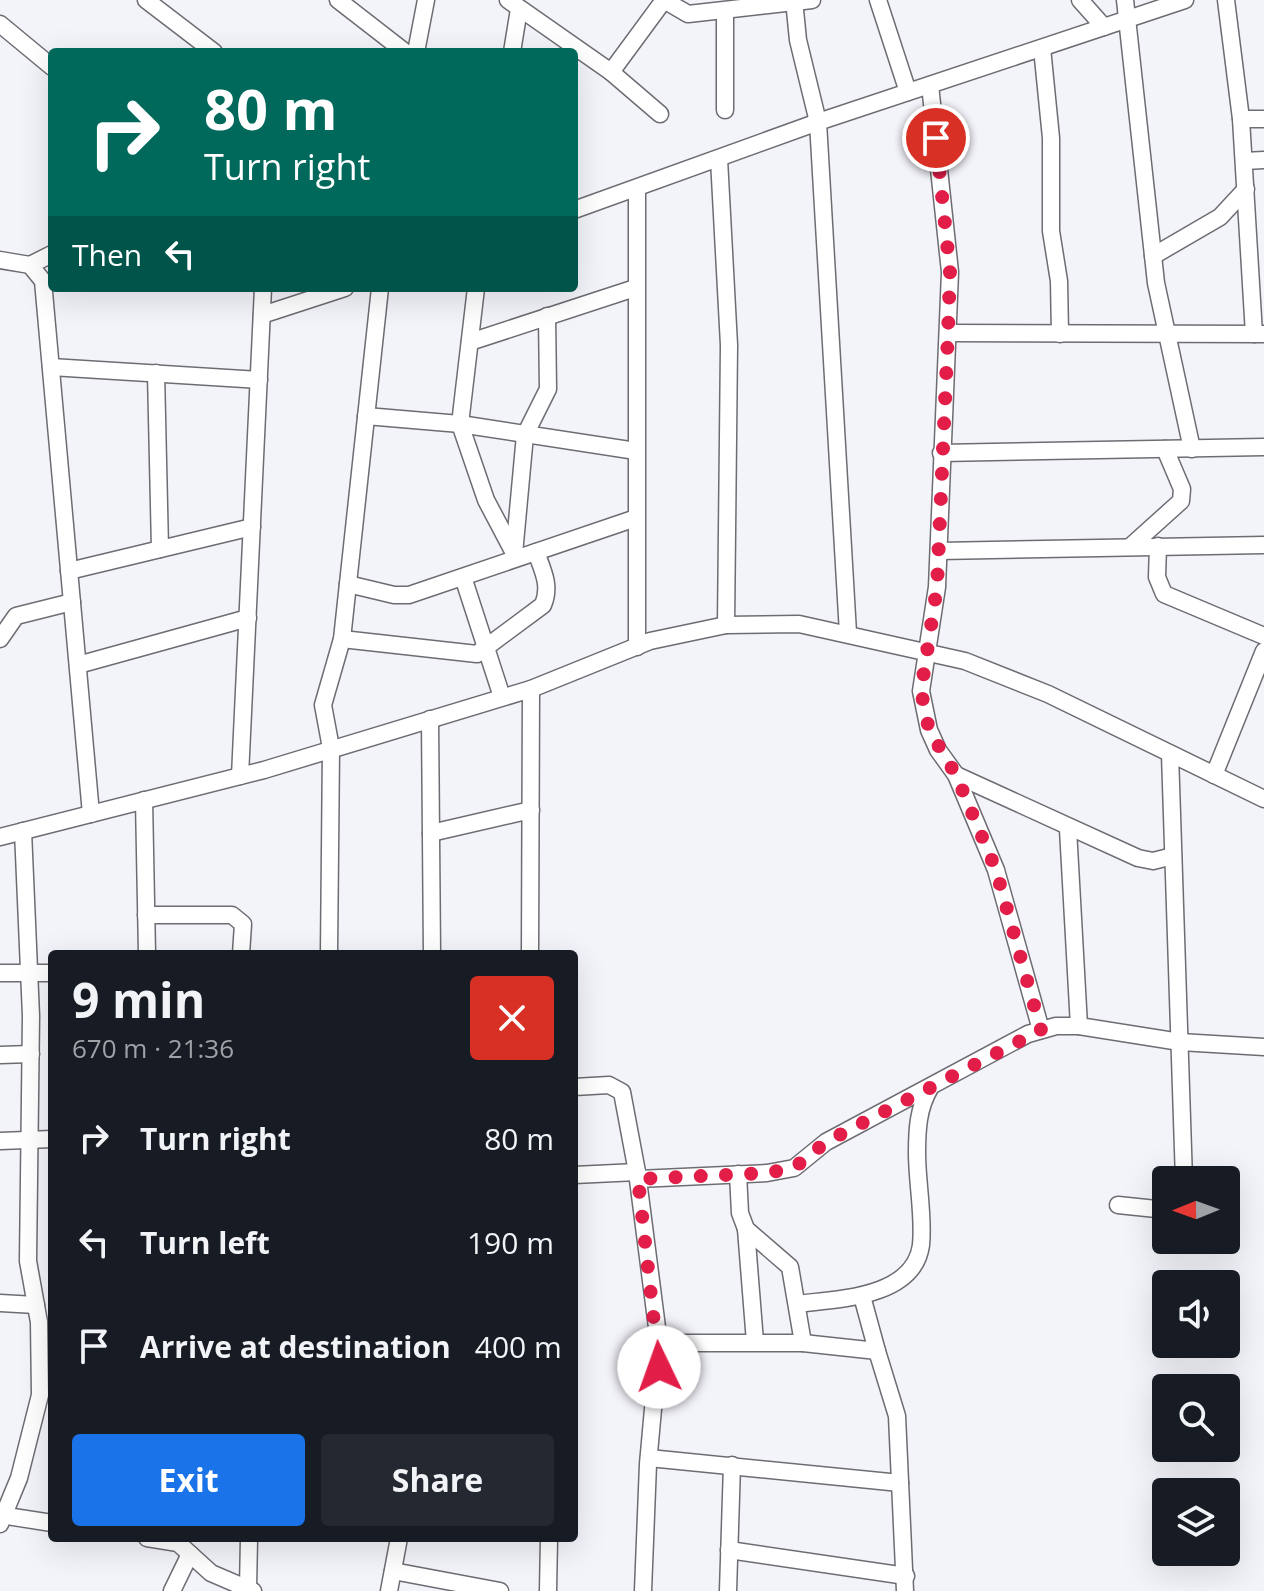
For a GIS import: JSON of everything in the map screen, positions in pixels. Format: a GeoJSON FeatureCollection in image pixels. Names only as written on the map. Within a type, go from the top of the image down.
{"type":"FeatureCollection","features":[{"type":"Feature","properties":{"kind":"street"},"geometry":{"type":"LineString","coordinates":[[146,0],[209,48]]}},
{"type":"Feature","properties":{"kind":"street"},"geometry":{"type":"LineString","coordinates":[[338,0],[400,48]]}},
{"type":"Feature","properties":{"kind":"street"},"geometry":{"type":"LineString","coordinates":[[417,48],[426,0]]}},
{"type":"Feature","properties":{"kind":"street"},"geometry":{"type":"LineString","coordinates":[[611,72],[664,0],[688,14],[812,0]]}},
{"type":"Feature","properties":{"kind":"street"},"geometry":{"type":"LineString","coordinates":[[878,0],[908,92]]}},
{"type":"Feature","properties":{"kind":"street"},"geometry":{"type":"LineString","coordinates":[[1080,0],[1104,27]]}},
{"type":"Feature","properties":{"kind":"street"},"geometry":{"type":"LineString","coordinates":[[1125,0],[1153,256],[1165,334],[1192,449]]}},
{"type":"Feature","properties":{"kind":"street"},"geometry":{"type":"LineString","coordinates":[[578,209],[818,122],[1185,0]]}},
{"type":"Feature","properties":{"kind":"street"},"geometry":{"type":"LineString","coordinates":[[948,333],[1259,334],[1241,119],[1226,0]]}},
{"type":"Feature","properties":{"kind":"street"},"geometry":{"type":"LineString","coordinates":[[794,2],[798,40],[818,122],[848,633]]}},
{"type":"Feature","properties":{"kind":"street"},"geometry":{"type":"LineString","coordinates":[[514,4],[577,48]]}},
{"type":"Feature","properties":{"kind":"street"},"geometry":{"type":"LineString","coordinates":[[512,48],[514,4]]}},
{"type":"Feature","properties":{"kind":"street"},"geometry":{"type":"LineString","coordinates":[[725,11],[725,110]]}},
{"type":"Feature","properties":{"kind":"street"},"geometry":{"type":"LineString","coordinates":[[0,24],[48,64]]}},
{"type":"Feature","properties":{"kind":"street"},"geometry":{"type":"LineString","coordinates":[[1042,48],[1051,138],[1051,231],[1059,281],[1060,334]]}},
{"type":"Feature","properties":{"kind":"street"},"geometry":{"type":"LineString","coordinates":[[578,49],[611,72],[660,114]]}},
{"type":"Feature","properties":{"kind":"street"},"geometry":{"type":"LineString","coordinates":[[930,85],[948,243],[948,333],[939,551],[929,652],[921,691],[922,707],[938,750],[956,775],[996,870],[1041,1030]]}},
{"type":"Feature","properties":{"kind":"street"},"geometry":{"type":"LineString","coordinates":[[1241,119],[1264,119]]}},
{"type":"Feature","properties":{"kind":"street"},"geometry":{"type":"LineString","coordinates":[[719,159],[729,345],[726,625]]}},
{"type":"Feature","properties":{"kind":"street"},"geometry":{"type":"LineString","coordinates":[[1244,161],[1264,160]]}},
{"type":"Feature","properties":{"kind":"street"},"geometry":{"type":"LineString","coordinates":[[637,189],[637,647]]}},
{"type":"Feature","properties":{"kind":"street"},"geometry":{"type":"LineString","coordinates":[[1153,256],[1220,217],[1246,189]]}},
{"type":"Feature","properties":{"kind":"street"},"geometry":{"type":"LineString","coordinates":[[30,265],[48,256]]}},
{"type":"Feature","properties":{"kind":"street"},"geometry":{"type":"LineString","coordinates":[[0,260],[30,265],[47,281],[51,367],[91,814]]}},
{"type":"Feature","properties":{"kind":"street"},"geometry":{"type":"LineString","coordinates":[[470,342],[635,288]]}},
{"type":"Feature","properties":{"kind":"street"},"geometry":{"type":"LineString","coordinates":[[240,776],[263,292]]}},
{"type":"Feature","properties":{"kind":"street"},"geometry":{"type":"LineString","coordinates":[[262,315],[333,292]]}},
{"type":"Feature","properties":{"kind":"street"},"geometry":{"type":"LineString","coordinates":[[329,950],[331,748],[323,705],[342,639],[380,292]]}},
{"type":"Feature","properties":{"kind":"street"},"geometry":{"type":"LineString","coordinates":[[476,292],[460,424],[486,500],[514,556]]}},
{"type":"Feature","properties":{"kind":"street"},"geometry":{"type":"LineString","coordinates":[[514,556],[525,435],[548,389],[547,316]]}},
{"type":"Feature","properties":{"kind":"street"},"geometry":{"type":"LineString","coordinates":[[51,367],[259,380]]}},
{"type":"Feature","properties":{"kind":"street"},"geometry":{"type":"LineString","coordinates":[[156,373],[160,549]]}},
{"type":"Feature","properties":{"kind":"street"},"geometry":{"type":"LineString","coordinates":[[366,416],[460,424],[636,451]]}},
{"type":"Feature","properties":{"kind":"street"},"geometry":{"type":"LineString","coordinates":[[941,453],[1264,447]]}},
{"type":"Feature","properties":{"kind":"street"},"geometry":{"type":"LineString","coordinates":[[1131,546],[1181,501],[1182,489],[1165,449]]}},
{"type":"Feature","properties":{"kind":"street"},"geometry":{"type":"LineString","coordinates":[[348,584],[409,595],[514,556],[536,552],[636,518]]}},
{"type":"Feature","properties":{"kind":"street"},"geometry":{"type":"LineString","coordinates":[[69,571],[252,527]]}},
{"type":"Feature","properties":{"kind":"street"},"geometry":{"type":"LineString","coordinates":[[939,551],[1264,545]]}},
{"type":"Feature","properties":{"kind":"street"},"geometry":{"type":"LineString","coordinates":[[1158,546],[1157,577],[1164,594],[1264,636]]}},
{"type":"Feature","properties":{"kind":"street"},"geometry":{"type":"LineString","coordinates":[[342,639],[466,655],[487,649],[543,605],[548,595],[536,552]]}},
{"type":"Feature","properties":{"kind":"street"},"geometry":{"type":"LineString","coordinates":[[463,577],[502,697]]}},
{"type":"Feature","properties":{"kind":"street"},"geometry":{"type":"LineString","coordinates":[[0,639],[22,613],[72,602]]}},
{"type":"Feature","properties":{"kind":"street"},"geometry":{"type":"LineString","coordinates":[[78,665],[248,618]]}},
{"type":"Feature","properties":{"kind":"street"},"geometry":{"type":"LineString","coordinates":[[0,837],[240,776],[531,689],[637,647],[726,625],[799,624],[965,661],[1048,694],[1264,799]]}},
{"type":"Feature","properties":{"kind":"street"},"geometry":{"type":"LineString","coordinates":[[1214,775],[1264,651]]}},
{"type":"Feature","properties":{"kind":"street"},"geometry":{"type":"LineString","coordinates":[[530,950],[531,689]]}},
{"type":"Feature","properties":{"kind":"street"},"geometry":{"type":"LineString","coordinates":[[430,719],[432,950]]}},
{"type":"Feature","properties":{"kind":"street"},"geometry":{"type":"LineString","coordinates":[[1170,754],[1184,1166]]}},
{"type":"Feature","properties":{"kind":"street"},"geometry":{"type":"LineString","coordinates":[[956,775],[1068,829],[1146,860],[1173,856]]}},
{"type":"Feature","properties":{"kind":"street"},"geometry":{"type":"LineString","coordinates":[[144,800],[147,950]]}},
{"type":"Feature","properties":{"kind":"street"},"geometry":{"type":"LineString","coordinates":[[431,833],[531,810]]}},
{"type":"Feature","properties":{"kind":"street"},"geometry":{"type":"LineString","coordinates":[[1068,829],[1079,1026]]}},
{"type":"Feature","properties":{"kind":"street"},"geometry":{"type":"LineString","coordinates":[[23,831],[31,1054],[28,1261],[36,1305],[40,1395],[19,1478],[1,1518],[48,1523]]}},
{"type":"Feature","properties":{"kind":"street"},"geometry":{"type":"LineString","coordinates":[[146,915],[232,915],[243,924],[241,950]]}},
{"type":"Feature","properties":{"kind":"street"},"geometry":{"type":"LineString","coordinates":[[0,973],[48,973]]}},
{"type":"Feature","properties":{"kind":"street"},"geometry":{"type":"LineString","coordinates":[[578,1175],[738,1174],[794,1168],[826,1142],[1041,1030],[1079,1026],[1180,1042],[1264,1047]]}},
{"type":"Feature","properties":{"kind":"street"},"geometry":{"type":"LineString","coordinates":[[0,1055],[31,1054]]}},
{"type":"Feature","properties":{"kind":"street"},"geometry":{"type":"LineString","coordinates":[[578,1087],[609,1085],[622,1092],[637,1175],[659,1343],[649,1458],[643,1591]]}},
{"type":"Feature","properties":{"kind":"street"},"geometry":{"type":"LineString","coordinates":[[797,1304],[862,1296],[903,1275],[917,1257],[921,1245],[917,1130],[921,1107],[930,1088]]}},
{"type":"Feature","properties":{"kind":"street"},"geometry":{"type":"LineString","coordinates":[[0,1141],[48,1139]]}},
{"type":"Feature","properties":{"kind":"street"},"geometry":{"type":"LineString","coordinates":[[738,1174],[740,1213],[746,1229],[755,1342]]}},
{"type":"Feature","properties":{"kind":"street"},"geometry":{"type":"LineString","coordinates":[[1118,1205],[1152,1209]]}},
{"type":"Feature","properties":{"kind":"street"},"geometry":{"type":"LineString","coordinates":[[746,1229],[790,1267],[803,1343]]}},
{"type":"Feature","properties":{"kind":"street"},"geometry":{"type":"LineString","coordinates":[[729,1550],[906,1584],[893,1395],[862,1296]]}},
{"type":"Feature","properties":{"kind":"street"},"geometry":{"type":"LineString","coordinates":[[0,1303],[36,1305]]}},
{"type":"Feature","properties":{"kind":"street"},"geometry":{"type":"LineString","coordinates":[[659,1343],[803,1343],[877,1351]]}},
{"type":"Feature","properties":{"kind":"street"},"geometry":{"type":"LineString","coordinates":[[649,1458],[900,1483]]}},
{"type":"Feature","properties":{"kind":"street"},"geometry":{"type":"LineString","coordinates":[[728,1591],[732,1465]]}},
{"type":"Feature","properties":{"kind":"street"},"geometry":{"type":"LineString","coordinates":[[172,1542],[178,1543],[211,1573],[250,1590],[249,1542]]}},
{"type":"Feature","properties":{"kind":"street"},"geometry":{"type":"LineString","coordinates":[[389,1591],[398,1542]]}},
{"type":"Feature","properties":{"kind":"street"},"geometry":{"type":"LineString","coordinates":[[548,1591],[549,1542]]}},
{"type":"Feature","properties":{"kind":"street"},"geometry":{"type":"LineString","coordinates":[[172,1591],[190,1554]]}},
{"type":"Feature","properties":{"kind":"street"},"geometry":{"type":"LineString","coordinates":[[393,1571],[500,1591]]}},
{"type":"Feature","properties":{"kind":"route"},"geometry":{"type":"LineString","coordinates":[[659,1367],[659,1343],[638,1179],[767,1173],[794,1168],[826,1142],[1028,1034],[1041,1030],[996,870],[974,813],[956,775],[938,750],[922,707],[921,691],[937,587],[950,272],[936,138]]}}]}
